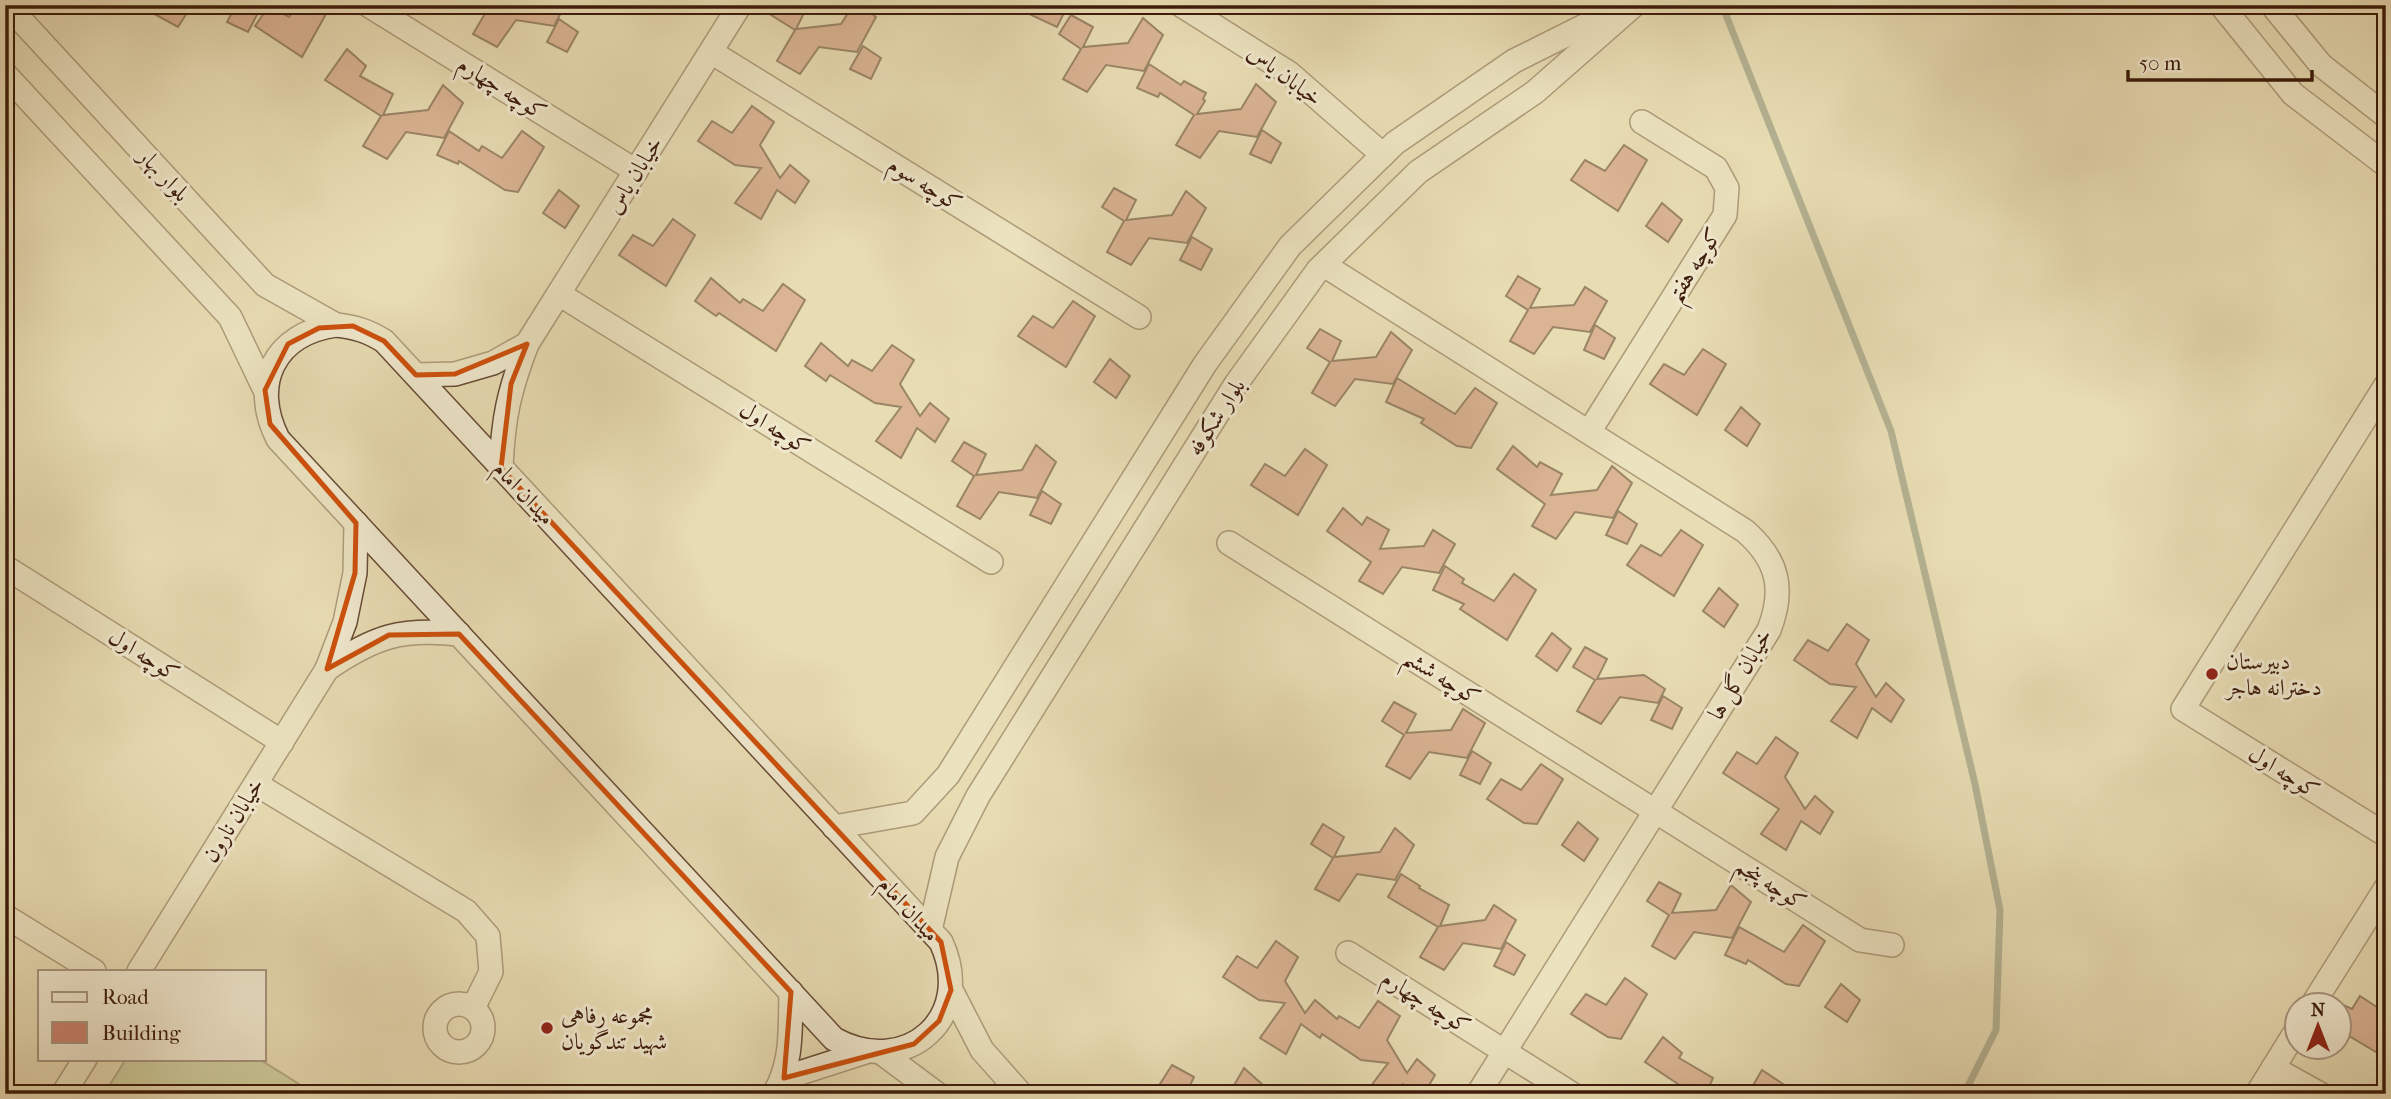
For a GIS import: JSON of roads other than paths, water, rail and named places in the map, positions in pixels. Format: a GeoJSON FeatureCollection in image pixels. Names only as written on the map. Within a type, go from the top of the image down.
{"type":"FeatureCollection","features":[{"type":"Feature","properties":{"kind":"street","name":"بلوار بهار"},"geometry":{"type":"LineString","coordinates":[[7,5],[265,285],[336,325]]}},
{"type":"Feature","properties":{"kind":"street","name":"کوچه چهارم"},"geometry":{"type":"LineString","coordinates":[[368,5],[636,171]]}},
{"type":"Feature","properties":{"kind":"street"},"geometry":{"type":"LineString","coordinates":[[373,5],[636,171]]}},
{"type":"Feature","properties":{"kind":"street","name":"خیابان یاس"},"geometry":{"type":"LineString","coordinates":[[501,468],[503,425],[509,394],[527,344],[740,5]]}},
{"type":"Feature","properties":{"kind":"street","name":"خیابان یاس"},"geometry":{"type":"LineString","coordinates":[[1181,5],[1289,72],[1383,155]]}},
{"type":"Feature","properties":{"kind":"street","name":"بلوار شکوفه"},"geometry":{"type":"LineString","coordinates":[[834,827],[913,813],[948,775],[1205,364],[1290,246],[1395,144],[1514,61],[1626,5]]}},
{"type":"Feature","properties":{"kind":"street","name":"بلوار شکوفه"},"geometry":{"type":"LineString","coordinates":[[930,930],[947,857],[978,796],[1236,384],[1324,265],[1418,172],[1535,92],[1634,5]]}},
{"type":"Feature","properties":{"kind":"street"},"geometry":{"type":"LineString","coordinates":[[2221,5],[2293,94],[2386,165]]}},
{"type":"Feature","properties":{"kind":"street"},"geometry":{"type":"LineString","coordinates":[[2272,5],[2321,65],[2386,116]]}},
{"type":"Feature","properties":{"kind":"street","name":"کوچه سوم"},"geometry":{"type":"LineString","coordinates":[[710,52],[1139,317]]}},
{"type":"Feature","properties":{"kind":"street"},"geometry":{"type":"LineString","coordinates":[[5,74],[230,317],[265,390]]}},
{"type":"Feature","properties":{"kind":"street","name":"کوچه هفتم"},"geometry":{"type":"LineString","coordinates":[[1589,432],[1725,215],[1727,188],[1716,168],[1642,122]]}},
{"type":"Feature","properties":{"kind":"street","name":"خیابان گل ها"},"geometry":{"type":"LineString","coordinates":[[1324,265],[1745,531],[1759,543],[1770,558],[1776,576],[1778,594],[1769,630],[1478,1094]]}},
{"type":"Feature","properties":{"kind":"street","name":"کوچه اول"},"geometry":{"type":"LineString","coordinates":[[559,294],[991,562]]}},
{"type":"Feature","properties":{"kind":"street","name":"میدان امام"},"geometry":{"type":"LineString","coordinates":[[353,326],[370,332],[384,341],[416,375],[941,942],[948,957],[951,990],[939,1021],[928,1034],[914,1044],[898,1050],[874,1053],[849,1048],[834,1039],[278,439],[265,407],[269,373],[277,357],[288,344],[302,334],[318,328],[353,326]]}},
{"type":"Feature","properties":{"kind":"street"},"geometry":{"type":"LineString","coordinates":[[416,375],[455,374],[493,363],[527,344]]}},
{"type":"Feature","properties":{"kind":"street","name":"کوچه اول"},"geometry":{"type":"LineString","coordinates":[[2386,385],[2183,709],[2386,835]]}},
{"type":"Feature","properties":{"kind":"street"},"geometry":{"type":"LineString","coordinates":[[327,669],[345,622],[353,586],[356,523]]}},
{"type":"Feature","properties":{"kind":"street","name":"کوچه ششم"},"geometry":{"type":"LineString","coordinates":[[1229,542],[1655,811]]}},
{"type":"Feature","properties":{"kind":"street","name":"کوچه اول"},"geometry":{"type":"LineString","coordinates":[[5,567],[282,742]]}},
{"type":"Feature","properties":{"kind":"street"},"geometry":{"type":"LineString","coordinates":[[327,669],[356,649],[388,635],[424,631],[459,634]]}},
{"type":"Feature","properties":{"kind":"street","name":"خیابان نارون"},"geometry":{"type":"LineString","coordinates":[[140,970],[327,669]]}},
{"type":"Feature","properties":{"kind":"street"},"geometry":{"type":"LineString","coordinates":[[256,784],[466,911],[488,936],[491,972],[473,1008]]}},
{"type":"Feature","properties":{"kind":"street","name":"کوچه پنجم"},"geometry":{"type":"LineString","coordinates":[[1655,811],[1860,940],[1892,945]]}},
{"type":"Feature","properties":{"kind":"street"},"geometry":{"type":"LineString","coordinates":[[2322,990],[2386,888]]}},
{"type":"Feature","properties":{"kind":"street"},"geometry":{"type":"LineString","coordinates":[[5,916],[92,970]]}},
{"type":"Feature","properties":{"kind":"street","name":"کوچه چهارم"},"geometry":{"type":"LineString","coordinates":[[1348,953],[1504,1052]]}},
{"type":"Feature","properties":{"kind":"street"},"geometry":{"type":"LineString","coordinates":[[951,990],[982,1050],[1021,1094]]}},
{"type":"Feature","properties":{"kind":"street"},"geometry":{"type":"LineString","coordinates":[[779,1086],[790,1045],[791,992]]}},
{"type":"Feature","properties":{"kind":"street"},"geometry":{"type":"LineString","coordinates":[[1504,1052],[1572,1094]]}},
{"type":"Feature","properties":{"kind":"street"},"geometry":{"type":"LineString","coordinates":[[779,1086],[874,1053],[937,1094]]}},
{"type":"Feature","properties":{"kind":"street"},"geometry":{"type":"LineString","coordinates":[[2257,1094],[2282,1054]]}},
{"type":"Feature","properties":{"kind":"street"},"geometry":{"type":"LineString","coordinates":[[63,1094],[84,1060]]}},
{"type":"Feature","properties":{"kind":"street"},"geometry":{"type":"LineString","coordinates":[[2273,1068],[2320,1094]]}},
{"type":"Feature","properties":{"kind":"waterway"},"geometry":{"type":"LineString","coordinates":[[1722,5],[1891,431],[1975,784],[2000,910],[1996,1030],[1964,1094]]}},
{"type":"Feature","properties":{"kind":"place","name":"دبیرستان دخترانه هاجر"},"geometry":{"type":"Point","coordinates":[2212,674]}},
{"type":"Feature","properties":{"kind":"place","name":"مجموعه رفاهی شهید تندگویان"},"geometry":{"type":"Point","coordinates":[547,1028]}}]}
